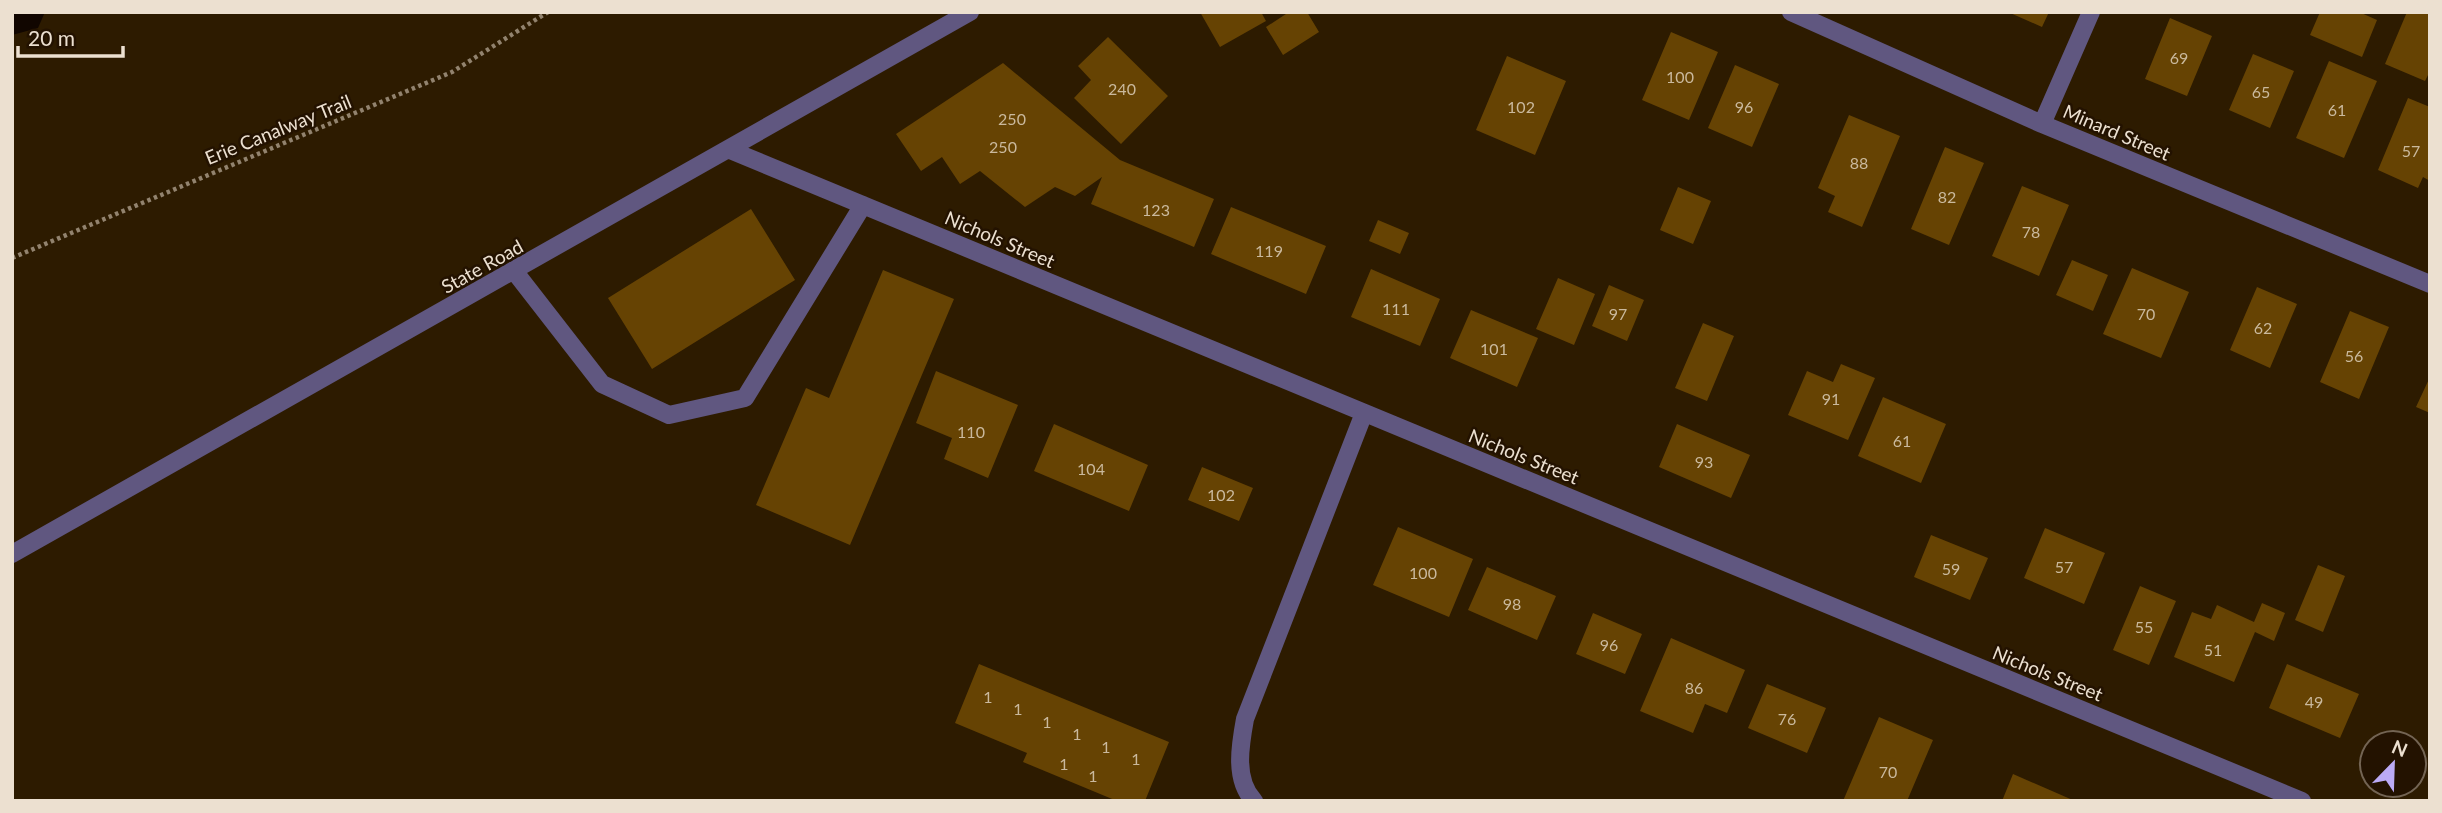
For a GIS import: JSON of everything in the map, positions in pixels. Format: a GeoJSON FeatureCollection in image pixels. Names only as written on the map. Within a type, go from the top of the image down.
{"type":"FeatureCollection","features":[{"type":"Feature","properties":{"kind":"street","name":"State Road"},"geometry":{"type":"LineString","coordinates":[[12,554],[515,272],[970,12]]}},
{"type":"Feature","properties":{"kind":"street","name":"Minard Street"},"geometry":{"type":"LineString","coordinates":[[1791,12],[2042,124],[2430,284]]}},
{"type":"Feature","properties":{"kind":"street"},"geometry":{"type":"LineString","coordinates":[[2042,124],[2091,12]]}},
{"type":"Feature","properties":{"kind":"street","name":"Nichols Street"},"geometry":{"type":"LineString","coordinates":[[730,150],[2302,801]]}},
{"type":"Feature","properties":{"kind":"street"},"geometry":{"type":"LineString","coordinates":[[515,272],[602,384],[669,415],[745,398],[863,205]]}},
{"type":"Feature","properties":{"kind":"street"},"geometry":{"type":"LineString","coordinates":[[1254,801],[1244,790],[1239,754],[1245,719],[1364,413]]}},
{"type":"Feature","properties":{"kind":"path","name":"Erie Canalway Trail"},"geometry":{"type":"LineString","coordinates":[[12,258],[452,72],[518,34],[548,12]]}},
{"type":"Feature","properties":{"kind":"shaded area"},"geometry":{"type":"Polygon","coordinates":[[[12,12],[45,12],[38,28],[12,35],[12,12]]]}},
{"type":"Feature","properties":{"kind":"building"},"geometry":{"type":"Polygon","coordinates":[[[1200,12],[1261,12],[1266,21],[1220,47],[1200,12]]]}},
{"type":"Feature","properties":{"kind":"building"},"geometry":{"type":"Polygon","coordinates":[[[1289,12],[1307,12],[1319,32],[1283,55],[1266,27],[1289,12]]]}},
{"type":"Feature","properties":{"kind":"building"},"geometry":{"type":"Polygon","coordinates":[[[2008,12],[2049,12],[2042,27],[2008,12]]]}},
{"type":"Feature","properties":{"kind":"building"},"geometry":{"type":"Polygon","coordinates":[[[2320,12],[2359,12],[2377,20],[2362,57],[2310,35],[2320,12]]]}},
{"type":"Feature","properties":{"kind":"building"},"geometry":{"type":"Polygon","coordinates":[[[2407,12],[2430,12],[2430,71],[2425,81],[2385,64],[2407,12]]]}},
{"type":"Feature","properties":{"kind":"building"},"geometry":{"type":"Polygon","coordinates":[[[2170,18],[2212,36],[2187,96],[2145,79],[2170,18]]]}},
{"type":"Feature","properties":{"kind":"building"},"geometry":{"type":"Polygon","coordinates":[[[1671,32],[1718,52],[1689,120],[1642,100],[1671,32]]]}},
{"type":"Feature","properties":{"kind":"building"},"geometry":{"type":"Polygon","coordinates":[[[1108,37],[1168,96],[1121,144],[1074,98],[1091,80],[1078,66],[1108,37]]]}},
{"type":"Feature","properties":{"kind":"building"},"geometry":{"type":"Polygon","coordinates":[[[2253,54],[2294,71],[2270,128],[2229,110],[2253,54]]]}},
{"type":"Feature","properties":{"kind":"building"},"geometry":{"type":"Polygon","coordinates":[[[1507,56],[1566,81],[1535,155],[1476,130],[1507,56]]]}},
{"type":"Feature","properties":{"kind":"building"},"geometry":{"type":"Polygon","coordinates":[[[2329,61],[2377,81],[2344,158],[2296,138],[2329,61]]]}},
{"type":"Feature","properties":{"kind":"building"},"geometry":{"type":"Polygon","coordinates":[[[1003,63],[1120,160],[1214,199],[1194,247],[1091,204],[1102,177],[1075,196],[1055,187],[1025,207],[980,171],[960,184],[942,157],[921,171],[896,134],[1003,63]]]}},
{"type":"Feature","properties":{"kind":"building"},"geometry":{"type":"Polygon","coordinates":[[[1735,65],[1779,84],[1752,147],[1708,128],[1735,65]]]}},
{"type":"Feature","properties":{"kind":"building"},"geometry":{"type":"Polygon","coordinates":[[[2408,98],[2430,107],[2430,181],[2423,177],[2418,188],[2378,170],[2408,98]]]}},
{"type":"Feature","properties":{"kind":"building"},"geometry":{"type":"Polygon","coordinates":[[[1849,115],[1900,136],[1862,227],[1828,212],[1835,196],[1818,188],[1849,115]]]}},
{"type":"Feature","properties":{"kind":"building"},"geometry":{"type":"Polygon","coordinates":[[[1945,147],[1984,163],[1949,245],[1911,229],[1945,147]]]}},
{"type":"Feature","properties":{"kind":"building"},"geometry":{"type":"Polygon","coordinates":[[[2022,186],[2069,205],[2039,276],[1992,256],[2022,186]]]}},
{"type":"Feature","properties":{"kind":"building"},"geometry":{"type":"Polygon","coordinates":[[[1678,187],[1711,201],[1693,244],[1660,230],[1678,187]]]}},
{"type":"Feature","properties":{"kind":"building"},"geometry":{"type":"Polygon","coordinates":[[[1231,207],[1326,246],[1306,294],[1211,254],[1231,207]]]}},
{"type":"Feature","properties":{"kind":"building"},"geometry":{"type":"Polygon","coordinates":[[[751,209],[795,280],[652,369],[608,298],[751,209]]]}},
{"type":"Feature","properties":{"kind":"building"},"geometry":{"type":"Polygon","coordinates":[[[1378,220],[1409,233],[1400,254],[1369,241],[1378,220]]]}},
{"type":"Feature","properties":{"kind":"building"},"geometry":{"type":"Polygon","coordinates":[[[2072,260],[2108,275],[2093,311],[2056,295],[2072,260]]]}},
{"type":"Feature","properties":{"kind":"building"},"geometry":{"type":"Polygon","coordinates":[[[2132,268],[2189,292],[2161,358],[2103,334],[2132,268]]]}},
{"type":"Feature","properties":{"kind":"building"},"geometry":{"type":"Polygon","coordinates":[[[1371,269],[1440,299],[1420,346],[1351,317],[1371,269]]]}},
{"type":"Feature","properties":{"kind":"building"},"geometry":{"type":"Polygon","coordinates":[[[883,270],[954,299],[850,545],[756,505],[806,388],[829,398],[883,270]]]}},
{"type":"Feature","properties":{"kind":"building"},"geometry":{"type":"Polygon","coordinates":[[[1558,278],[1595,294],[1574,345],[1536,329],[1558,278]]]}},
{"type":"Feature","properties":{"kind":"building"},"geometry":{"type":"Polygon","coordinates":[[[1609,285],[1644,300],[1627,341],[1592,326],[1609,285]]]}},
{"type":"Feature","properties":{"kind":"building"},"geometry":{"type":"Polygon","coordinates":[[[2257,287],[2297,304],[2270,368],[2230,350],[2257,287]]]}},
{"type":"Feature","properties":{"kind":"building"},"geometry":{"type":"Polygon","coordinates":[[[1471,310],[1538,338],[1517,387],[1450,358],[1471,310]]]}},
{"type":"Feature","properties":{"kind":"building"},"geometry":{"type":"Polygon","coordinates":[[[2350,311],[2389,327],[2359,399],[2320,382],[2350,311]]]}},
{"type":"Feature","properties":{"kind":"building"},"geometry":{"type":"Polygon","coordinates":[[[1703,323],[1734,336],[1707,401],[1675,388],[1703,323]]]}},
{"type":"Feature","properties":{"kind":"building"},"geometry":{"type":"Polygon","coordinates":[[[1841,364],[1875,378],[1848,440],[1788,415],[1807,371],[1833,382],[1841,364]]]}},
{"type":"Feature","properties":{"kind":"building"},"geometry":{"type":"Polygon","coordinates":[[[936,371],[1018,405],[988,478],[944,459],[952,438],[916,423],[936,371]]]}},
{"type":"Feature","properties":{"kind":"building"},"geometry":{"type":"Polygon","coordinates":[[[2430,377],[2430,413],[2416,407],[2430,377]]]}},
{"type":"Feature","properties":{"kind":"building"},"geometry":{"type":"Polygon","coordinates":[[[1883,397],[1946,424],[1921,483],[1858,456],[1883,397]]]}},
{"type":"Feature","properties":{"kind":"building"},"geometry":{"type":"Polygon","coordinates":[[[1054,424],[1148,465],[1129,511],[1034,471],[1054,424]]]}},
{"type":"Feature","properties":{"kind":"building"},"geometry":{"type":"Polygon","coordinates":[[[1677,424],[1750,455],[1731,498],[1659,467],[1677,424]]]}},
{"type":"Feature","properties":{"kind":"building"},"geometry":{"type":"Polygon","coordinates":[[[1202,467],[1253,488],[1239,521],[1188,500],[1202,467]]]}},
{"type":"Feature","properties":{"kind":"building"},"geometry":{"type":"Polygon","coordinates":[[[1398,527],[1473,559],[1449,617],[1373,585],[1398,527]]]}},
{"type":"Feature","properties":{"kind":"building"},"geometry":{"type":"Polygon","coordinates":[[[2045,528],[2105,553],[2084,604],[2024,578],[2045,528]]]}},
{"type":"Feature","properties":{"kind":"building"},"geometry":{"type":"Polygon","coordinates":[[[1931,535],[1988,558],[1970,600],[1914,577],[1931,535]]]}},
{"type":"Feature","properties":{"kind":"building"},"geometry":{"type":"Polygon","coordinates":[[[2318,565],[2345,576],[2323,632],[2295,620],[2318,565]]]}},
{"type":"Feature","properties":{"kind":"building"},"geometry":{"type":"Polygon","coordinates":[[[1487,567],[1556,596],[1537,640],[1468,610],[1487,567]]]}},
{"type":"Feature","properties":{"kind":"building"},"geometry":{"type":"Polygon","coordinates":[[[2140,586],[2176,601],[2149,665],[2113,650],[2140,586]]]}},
{"type":"Feature","properties":{"kind":"building"},"geometry":{"type":"Polygon","coordinates":[[[2262,603],[2285,613],[2274,641],[2255,632],[2234,682],[2174,657],[2192,612],[2211,619],[2217,605],[2254,622],[2262,603]]]}},
{"type":"Feature","properties":{"kind":"building"},"geometry":{"type":"Polygon","coordinates":[[[1593,613],[1642,634],[1625,674],[1576,654],[1593,613]]]}},
{"type":"Feature","properties":{"kind":"building"},"geometry":{"type":"Polygon","coordinates":[[[1671,638],[1745,670],[1727,713],[1705,704],[1693,733],[1640,711],[1671,638]]]}},
{"type":"Feature","properties":{"kind":"building"},"geometry":{"type":"Polygon","coordinates":[[[979,664],[1169,742],[1145,801],[1117,801],[1023,762],[1027,753],[955,723],[979,664]]]}},
{"type":"Feature","properties":{"kind":"building"},"geometry":{"type":"Polygon","coordinates":[[[2287,664],[2359,694],[2340,738],[2269,708],[2287,664]]]}},
{"type":"Feature","properties":{"kind":"building"},"geometry":{"type":"Polygon","coordinates":[[[1767,684],[1826,708],[1807,753],[1748,728],[1767,684]]]}},
{"type":"Feature","properties":{"kind":"building"},"geometry":{"type":"Polygon","coordinates":[[[1879,717],[1933,740],[1907,801],[1843,801],[1879,717]]]}},
{"type":"Feature","properties":{"kind":"building"},"geometry":{"type":"Polygon","coordinates":[[[2013,774],[2075,801],[2002,801],[2013,774]]]}}]}
